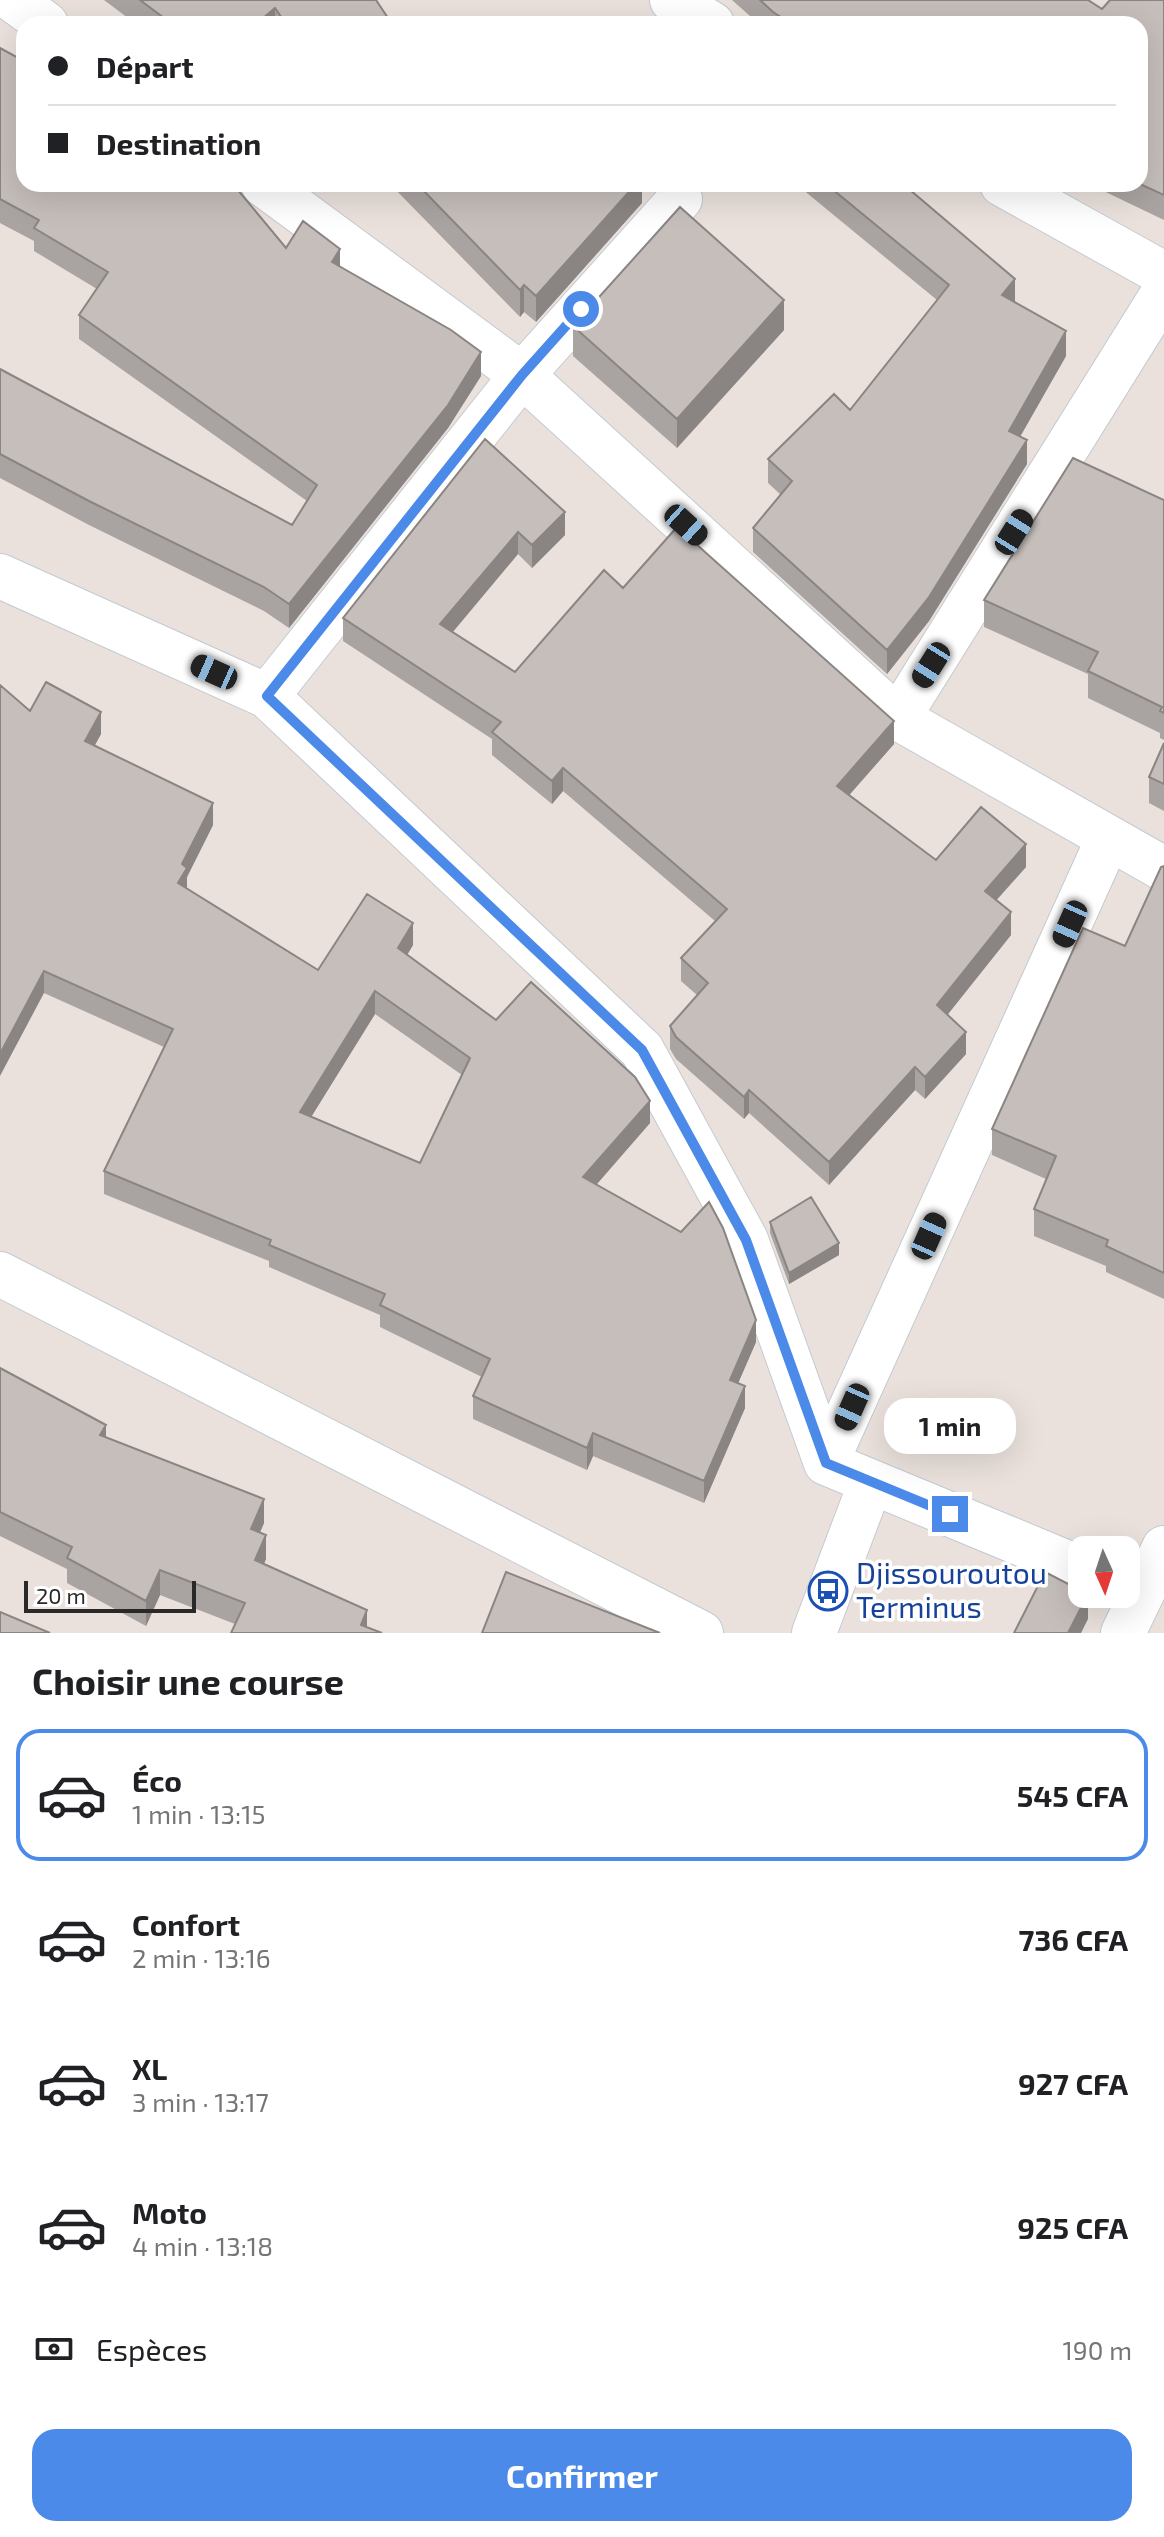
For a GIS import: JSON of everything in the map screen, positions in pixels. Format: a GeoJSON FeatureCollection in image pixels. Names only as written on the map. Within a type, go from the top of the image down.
{"type":"FeatureCollection","features":[{"type":"Feature","properties":{"kind":"street"},"geometry":{"type":"LineString","coordinates":[[13,0],[35,16]]}},
{"type":"Feature","properties":{"kind":"street"},"geometry":{"type":"LineString","coordinates":[[274,192],[522,375],[898,718],[1164,869]]}},
{"type":"Feature","properties":{"kind":"street"},"geometry":{"type":"LineString","coordinates":[[1016,192],[1164,274]]}},
{"type":"Feature","properties":{"kind":"street"},"geometry":{"type":"LineString","coordinates":[[267,696],[522,375],[680,199]]}},
{"type":"Feature","properties":{"kind":"street"},"geometry":{"type":"LineString","coordinates":[[898,718],[1164,292]]}},
{"type":"Feature","properties":{"kind":"street"},"geometry":{"type":"LineString","coordinates":[[0,576],[267,696],[642,1050],[746,1240],[826,1463],[1068,1563]]}},
{"type":"Feature","properties":{"kind":"street"},"geometry":{"type":"LineString","coordinates":[[826,1463],[1108,839]]}},
{"type":"Feature","properties":{"kind":"street"},"geometry":{"type":"LineString","coordinates":[[0,1274],[701,1633]]}},
{"type":"Feature","properties":{"kind":"street"},"geometry":{"type":"LineString","coordinates":[[814,1633],[871,1482]]}},
{"type":"Feature","properties":{"kind":"street"},"geometry":{"type":"LineString","coordinates":[[1123,1633],[1164,1548]]}},
{"type":"Feature","properties":{"kind":"building"},"geometry":{"type":"Polygon","coordinates":[[[140,0],[376,0],[387,16],[280,16],[275,8],[266,16],[161,16],[140,0]]]}},
{"type":"Feature","properties":{"kind":"building"},"geometry":{"type":"Polygon","coordinates":[[[760,0],[1088,0],[1102,9],[1110,0],[1164,0],[1164,195],[1148,188],[1148,16],[779,16],[760,0]]]}},
{"type":"Feature","properties":{"kind":"building"},"geometry":{"type":"Polygon","coordinates":[[[0,48],[16,57],[16,192],[240,192],[286,248],[303,221],[340,249],[332,262],[451,330],[481,352],[448,405],[289,604],[264,587],[0,454],[0,369],[292,525],[317,485],[79,315],[108,272],[34,228],[39,220],[0,199],[0,48]]]}},
{"type":"Feature","properties":{"kind":"building"},"geometry":{"type":"Polygon","coordinates":[[[425,192],[629,192],[536,296],[524,285],[520,290],[425,192]]]}},
{"type":"Feature","properties":{"kind":"building"},"geometry":{"type":"Polygon","coordinates":[[[836,192],[912,192],[1015,279],[1002,295],[1066,331],[1009,431],[1027,440],[929,597],[887,650],[753,528],[792,481],[768,459],[834,394],[850,410],[949,285],[836,192]]]}},
{"type":"Feature","properties":{"kind":"building"},"geometry":{"type":"Polygon","coordinates":[[[680,207],[784,300],[677,419],[573,326],[680,207]]]}},
{"type":"Feature","properties":{"kind":"building"},"geometry":{"type":"Polygon","coordinates":[[[485,439],[565,512],[532,545],[518,532],[440,624],[515,672],[604,570],[623,588],[677,527],[894,721],[837,786],[936,860],[981,807],[1026,844],[985,891],[1011,912],[937,1005],[966,1032],[925,1077],[915,1067],[829,1162],[749,1090],[744,1097],[676,1037],[670,1026],[708,983],[681,958],[727,909],[563,768],[552,781],[492,732],[501,722],[343,618],[485,439]]]}},
{"type":"Feature","properties":{"kind":"building"},"geometry":{"type":"Polygon","coordinates":[[[1073,458],[1164,500],[1164,713],[1160,711],[1162,707],[1088,671],[1098,652],[984,600],[1073,458]]]}},
{"type":"Feature","properties":{"kind":"building"},"geometry":{"type":"Polygon","coordinates":[[[46,682],[101,712],[85,741],[213,803],[182,864],[187,868],[178,883],[318,970],[367,894],[413,923],[398,948],[496,1020],[531,982],[635,1077],[650,1101],[583,1177],[681,1232],[709,1202],[723,1228],[756,1320],[730,1380],[745,1386],[704,1481],[593,1433],[587,1448],[473,1396],[490,1359],[380,1305],[385,1294],[269,1245],[271,1240],[104,1171],[173,1029],[44,971],[0,1054],[0,685],[30,711],[46,682]],[[375,991],[300,1112],[420,1163],[470,1058],[375,991]]]}},
{"type":"Feature","properties":{"kind":"building"},"geometry":{"type":"Polygon","coordinates":[[[1164,743],[1164,784],[1149,777],[1164,743]]]}},
{"type":"Feature","properties":{"kind":"building"},"geometry":{"type":"Polygon","coordinates":[[[1164,866],[1164,1273],[1106,1246],[1108,1240],[1034,1209],[1056,1156],[992,1129],[1083,928],[1125,946],[1164,866]]]}},
{"type":"Feature","properties":{"kind":"building"},"geometry":{"type":"Polygon","coordinates":[[[811,1197],[839,1243],[789,1273],[770,1222],[811,1197]]]}},
{"type":"Feature","properties":{"kind":"building"},"geometry":{"type":"Polygon","coordinates":[[[0,1368],[106,1425],[100,1435],[264,1499],[251,1529],[266,1535],[255,1560],[367,1610],[361,1625],[382,1633],[231,1633],[245,1603],[160,1570],[146,1601],[67,1558],[72,1547],[0,1512],[0,1368]]]}},
{"type":"Feature","properties":{"kind":"building"},"geometry":{"type":"Polygon","coordinates":[[[506,1572],[660,1633],[482,1633],[506,1572]]]}},
{"type":"Feature","properties":{"kind":"building"},"geometry":{"type":"Polygon","coordinates":[[[1045,1572],[1068,1584],[1068,1608],[1081,1608],[1068,1633],[1014,1633],[1045,1572]]]}},
{"type":"Feature","properties":{"kind":"building"},"geometry":{"type":"Polygon","coordinates":[[[0,1612],[50,1633],[0,1633],[0,1612]]]}},
{"type":"Feature","properties":{"kind":"place","name":"Djissouroutou Terminus"},"geometry":{"type":"Point","coordinates":[828,1591]}},
{"type":"Feature","properties":{"kind":"route"},"geometry":{"type":"LineString","coordinates":[[581,309],[522,375],[267,696],[642,1050],[746,1240],[826,1463],[950,1514]]}}]}
